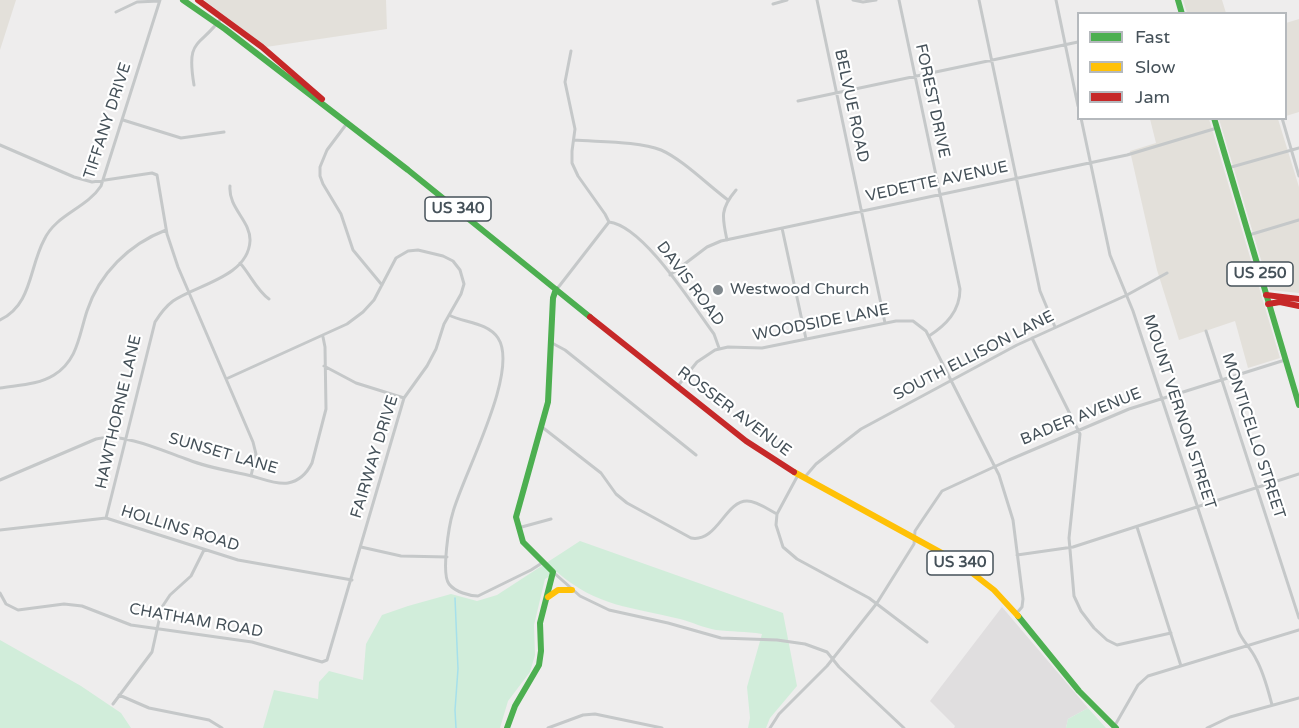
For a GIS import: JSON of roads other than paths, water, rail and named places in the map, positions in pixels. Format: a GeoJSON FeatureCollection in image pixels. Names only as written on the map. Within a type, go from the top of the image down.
{"type":"FeatureCollection","features":[{"type":"Feature","properties":{"kind":"main road","name":"ROSSER AVENUE"},"geometry":{"type":"LineString","coordinates":[[183,0],[220,20]]}},
{"type":"Feature","properties":{"kind":"main road","name":"ROSSER AVENUE"},"geometry":{"type":"LineString","coordinates":[[198,0],[287,78],[348,122],[746,441],[801,477],[969,569],[990,587],[1085,697],[1115,727]]}},
{"type":"Feature","properties":{"kind":"main road","name":"US 250"},"geometry":{"type":"LineString","coordinates":[[1215,120],[1299,405]]}},
{"type":"Feature","properties":{"kind":"main road"},"geometry":{"type":"LineString","coordinates":[[507,728],[515,706],[539,665],[540,623],[553,572],[523,542],[516,517],[548,402],[553,298],[556,289]]}},
{"type":"Feature","properties":{"kind":"main road"},"geometry":{"type":"LineString","coordinates":[[1266,295],[1299,299]]}},
{"type":"Feature","properties":{"kind":"main road"},"geometry":{"type":"LineString","coordinates":[[1268,304],[1280,302],[1299,306]]}},
{"type":"Feature","properties":{"kind":"main road"},"geometry":{"type":"LineString","coordinates":[[546,599],[558,590],[572,590]]}},
{"type":"Feature","properties":{"kind":"street"},"geometry":{"type":"LineString","coordinates":[[773,4],[787,0]]}},
{"type":"Feature","properties":{"kind":"street","name":"BELVUE ROAD"},"geometry":{"type":"LineString","coordinates":[[817,0],[885,323]]}},
{"type":"Feature","properties":{"kind":"street"},"geometry":{"type":"LineString","coordinates":[[854,0],[863,2],[876,0]]}},
{"type":"Feature","properties":{"kind":"street","name":"FOREST DRIVE"},"geometry":{"type":"LineString","coordinates":[[899,0],[960,294],[954,314],[929,336]]}},
{"type":"Feature","properties":{"kind":"street"},"geometry":{"type":"LineString","coordinates":[[978,0],[1040,291],[1055,327]]}},
{"type":"Feature","properties":{"kind":"street"},"geometry":{"type":"LineString","coordinates":[[1056,0],[1077,101]]}},
{"type":"Feature","properties":{"kind":"street"},"geometry":{"type":"LineString","coordinates":[[116,12],[137,2],[160,1]]}},
{"type":"Feature","properties":{"kind":"street","name":"TIFFANY DRIVE"},"geometry":{"type":"LineString","coordinates":[[0,320],[16,309],[24,298],[42,242],[51,228],[62,217],[92,197],[104,180],[160,1]]}},
{"type":"Feature","properties":{"kind":"street"},"geometry":{"type":"LineString","coordinates":[[194,85],[192,66],[194,48],[220,20]]}},
{"type":"Feature","properties":{"kind":"street"},"geometry":{"type":"LineString","coordinates":[[798,101],[1077,42]]}},
{"type":"Feature","properties":{"kind":"street","name":"DAVIS ROAD"},"geometry":{"type":"LineString","coordinates":[[571,51],[565,82],[574,121],[571,157],[574,168],[609,222],[616,224],[644,243],[670,275],[714,334],[719,348]]}},
{"type":"Feature","properties":{"kind":"street"},"geometry":{"type":"LineString","coordinates":[[123,120],[181,138],[224,132]]}},
{"type":"Feature","properties":{"kind":"street","name":"MOUNT VERNON STREET"},"geometry":{"type":"LineString","coordinates":[[1081,120],[1110,255],[1162,398],[1238,630],[1260,666],[1272,705]]}},
{"type":"Feature","properties":{"kind":"street"},"geometry":{"type":"LineString","coordinates":[[1283,120],[1299,176]]}},
{"type":"Feature","properties":{"kind":"street"},"geometry":{"type":"LineString","coordinates":[[348,122],[327,150],[320,166],[320,176],[343,220],[353,250],[382,285]]}},
{"type":"Feature","properties":{"kind":"street","name":"VEDETTE AVENUE"},"geometry":{"type":"LineString","coordinates":[[670,275],[707,247],[727,240],[1127,155],[1217,128]]}},
{"type":"Feature","properties":{"kind":"street"},"geometry":{"type":"LineString","coordinates":[[574,140],[652,148],[666,153],[728,200]]}},
{"type":"Feature","properties":{"kind":"street"},"geometry":{"type":"LineString","coordinates":[[0,152],[1,146],[76,178],[92,182],[152,173],[158,178],[166,230],[188,293],[255,448],[255,462],[251,476]]}},
{"type":"Feature","properties":{"kind":"street"},"geometry":{"type":"LineString","coordinates":[[1228,168],[1299,148]]}},
{"type":"Feature","properties":{"kind":"street"},"geometry":{"type":"LineString","coordinates":[[230,186],[231,202],[249,236],[248,251],[240,263],[269,299]]}},
{"type":"Feature","properties":{"kind":"street"},"geometry":{"type":"LineString","coordinates":[[727,240],[723,216],[728,200],[736,190]]}},
{"type":"Feature","properties":{"kind":"street"},"geometry":{"type":"LineString","coordinates":[[1249,236],[1299,220]]}},
{"type":"Feature","properties":{"kind":"street"},"geometry":{"type":"LineString","coordinates":[[556,289],[609,222]]}},
{"type":"Feature","properties":{"kind":"street"},"geometry":{"type":"LineString","coordinates":[[782,228],[806,339]]}},
{"type":"Feature","properties":{"kind":"street"},"geometry":{"type":"LineString","coordinates":[[0,388],[40,382],[63,368],[79,346],[90,303],[107,273],[137,245],[166,230]]}},
{"type":"Feature","properties":{"kind":"street","name":"FAIRWAY DRIVE"},"geometry":{"type":"LineString","coordinates":[[226,379],[347,324],[374,300],[393,262],[403,252],[418,250],[448,258],[460,270],[464,284],[461,294],[448,315],[436,349],[427,366],[404,398],[333,645],[329,658],[325,662]]}},
{"type":"Feature","properties":{"kind":"street","name":"HAWTHORNE LANE"},"geometry":{"type":"LineString","coordinates":[[106,519],[152,329],[167,306],[188,293],[222,278],[240,263]]}},
{"type":"Feature","properties":{"kind":"street","name":"SOUTH ELLISON LANE"},"geometry":{"type":"LineString","coordinates":[[777,514],[801,477],[851,435],[1032,338],[1126,295],[1167,273]]}},
{"type":"Feature","properties":{"kind":"street"},"geometry":{"type":"LineString","coordinates":[[448,315],[478,324],[492,332],[499,339],[502,356],[500,381],[492,411],[452,513],[445,572],[449,585],[475,596],[483,595],[542,563]]}},
{"type":"Feature","properties":{"kind":"street","name":"WOODSIDE LANE"},"geometry":{"type":"LineString","coordinates":[[719,348],[757,349],[902,320],[913,321],[929,336]]}},
{"type":"Feature","properties":{"kind":"street","name":"MONTICELLO STREET"},"geometry":{"type":"LineString","coordinates":[[1206,331],[1299,618]]}},
{"type":"Feature","properties":{"kind":"street"},"geometry":{"type":"LineString","coordinates":[[929,336],[949,381],[994,466],[1011,511],[1023,604],[1015,615]]}},
{"type":"Feature","properties":{"kind":"street","name":"SUNSET LANE"},"geometry":{"type":"LineString","coordinates":[[0,480],[96,439],[107,437],[167,451],[192,461],[251,476],[286,483],[299,479],[310,468],[326,409],[322,337]]}},
{"type":"Feature","properties":{"kind":"street"},"geometry":{"type":"LineString","coordinates":[[1032,338],[1079,430],[1080,442],[1069,548],[1077,604],[1101,636],[1114,643],[1121,645],[1159,634],[1171,633]]}},
{"type":"Feature","properties":{"kind":"street"},"geometry":{"type":"LineString","coordinates":[[550,342],[565,350],[696,455]]}},
{"type":"Feature","properties":{"kind":"street"},"geometry":{"type":"LineString","coordinates":[[677,387],[700,359],[710,351],[719,348]]}},
{"type":"Feature","properties":{"kind":"street","name":"BADER AVENUE"},"geometry":{"type":"LineString","coordinates":[[770,728],[779,714],[833,658],[877,603],[914,544],[915,531],[938,495],[946,489],[994,466],[1129,409],[1285,360]]}},
{"type":"Feature","properties":{"kind":"street"},"geometry":{"type":"LineString","coordinates":[[324,366],[356,383],[404,398]]}},
{"type":"Feature","properties":{"kind":"street"},"geometry":{"type":"LineString","coordinates":[[542,427],[600,473],[616,494],[627,503],[691,538],[699,538],[710,532],[733,508],[743,502],[754,502],[777,514],[778,533],[786,551],[877,603],[927,642]]}},
{"type":"Feature","properties":{"kind":"street"},"geometry":{"type":"LineString","coordinates":[[1017,555],[1069,548],[1299,474]]}},
{"type":"Feature","properties":{"kind":"street","name":"HOLLINS ROAD"},"geometry":{"type":"LineString","coordinates":[[0,530],[106,519],[238,560],[352,580]]}},
{"type":"Feature","properties":{"kind":"street"},"geometry":{"type":"LineString","coordinates":[[518,528],[551,519]]}},
{"type":"Feature","properties":{"kind":"street"},"geometry":{"type":"LineString","coordinates":[[1137,527],[1181,666]]}},
{"type":"Feature","properties":{"kind":"street"},"geometry":{"type":"LineString","coordinates":[[361,547],[401,556],[447,557]]}},
{"type":"Feature","properties":{"kind":"street"},"geometry":{"type":"LineString","coordinates":[[113,704],[152,652],[160,611],[165,600],[191,576],[204,549]]}},
{"type":"Feature","properties":{"kind":"street"},"geometry":{"type":"LineString","coordinates":[[553,572],[572,590],[590,602],[609,610],[721,638],[777,640],[805,644],[824,650],[904,728]]}},
{"type":"Feature","properties":{"kind":"street","name":"CHATHAM ROAD"},"geometry":{"type":"LineString","coordinates":[[0,593],[6,604],[18,610],[64,604],[82,606],[131,625],[252,642],[325,662]]}},
{"type":"Feature","properties":{"kind":"street"},"geometry":{"type":"LineString","coordinates":[[1115,727],[1143,680],[1151,674],[1299,630]]}},
{"type":"Feature","properties":{"kind":"street"},"geometry":{"type":"LineString","coordinates":[[118,695],[149,708],[209,720],[222,728]]}},
{"type":"Feature","properties":{"kind":"street"},"geometry":{"type":"LineString","coordinates":[[1207,728],[1230,717],[1299,698]]}},
{"type":"Feature","properties":{"kind":"street"},"geometry":{"type":"LineString","coordinates":[[548,728],[590,714],[662,728]]}},
{"type":"Feature","properties":{"kind":"waterway"},"geometry":{"type":"LineString","coordinates":[[455,598],[458,669],[456,728]]}},
{"type":"Feature","properties":{"kind":"place","name":"Westwood Church"},"geometry":{"type":"Point","coordinates":[718,290]}}]}
